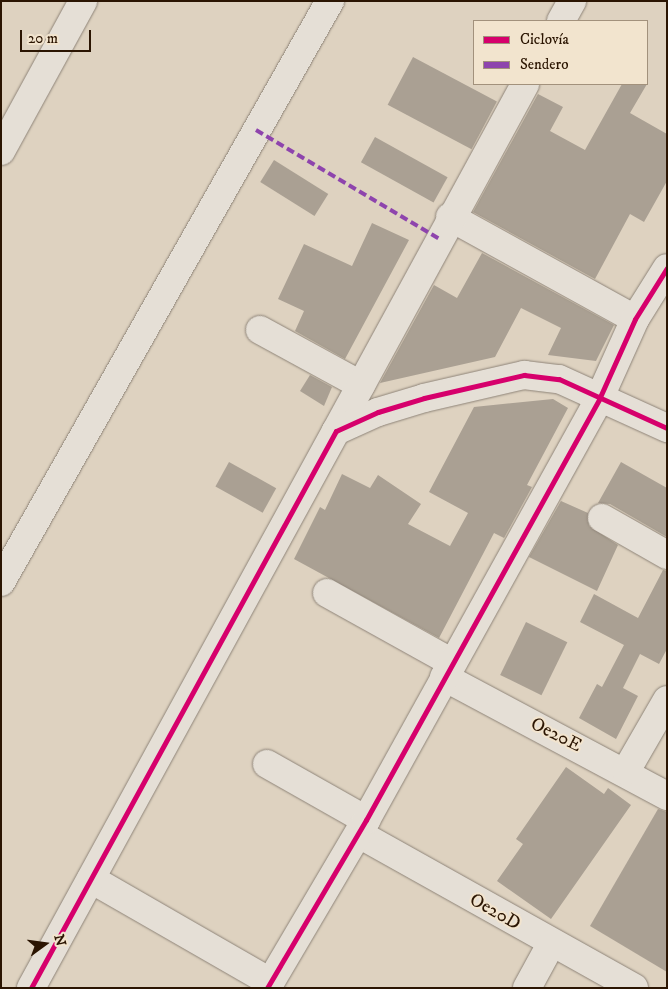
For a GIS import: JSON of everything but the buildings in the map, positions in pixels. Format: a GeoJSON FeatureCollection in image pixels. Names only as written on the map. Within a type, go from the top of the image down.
{"type":"FeatureCollection","features":[{"type":"Feature","properties":{"kind":"street"},"geometry":{"type":"LineString","coordinates":[[1,150],[84,1]]}},
{"type":"Feature","properties":{"kind":"street"},"geometry":{"type":"LineString","coordinates":[[1,582],[330,1]]}},
{"type":"Feature","properties":{"kind":"street"},"geometry":{"type":"LineString","coordinates":[[562,20],[572,1]]}},
{"type":"Feature","properties":{"kind":"street"},"geometry":{"type":"LineString","coordinates":[[31,988],[361,385],[450,217],[525,85]]}},
{"type":"Feature","properties":{"kind":"street"},"geometry":{"type":"LineString","coordinates":[[450,217],[635,319]]}},
{"type":"Feature","properties":{"kind":"street"},"geometry":{"type":"LineString","coordinates":[[91,879],[269,985],[362,827],[447,669],[600,397],[635,319],[667,268]]}},
{"type":"Feature","properties":{"kind":"street"},"geometry":{"type":"LineString","coordinates":[[260,330],[361,385]]}},
{"type":"Feature","properties":{"kind":"street"},"geometry":{"type":"LineString","coordinates":[[336,431],[378,412],[424,398],[524,375],[559,379],[667,428]]}},
{"type":"Feature","properties":{"kind":"street"},"geometry":{"type":"LineString","coordinates":[[602,518],[667,555]]}},
{"type":"Feature","properties":{"kind":"street","name":"Oe20E"},"geometry":{"type":"LineString","coordinates":[[327,593],[447,669],[667,796]]}},
{"type":"Feature","properties":{"kind":"street"},"geometry":{"type":"LineString","coordinates":[[626,771],[667,700]]}},
{"type":"Feature","properties":{"kind":"street","name":"Oe20D"},"geometry":{"type":"LineString","coordinates":[[267,764],[362,827],[551,944],[634,988]]}},
{"type":"Feature","properties":{"kind":"street"},"geometry":{"type":"LineString","coordinates":[[527,988],[551,944]]}},
{"type":"Feature","properties":{"kind":"marked path"},"geometry":{"type":"LineString","coordinates":[[256,130],[438,238]]}},
{"type":"Feature","properties":{"kind":"cycle path"},"geometry":{"type":"LineString","coordinates":[[267,988],[366,820],[600,397],[635,319],[667,268]]}},
{"type":"Feature","properties":{"kind":"cycle path"},"geometry":{"type":"LineString","coordinates":[[31,988],[336,431],[378,412],[424,398],[524,375],[559,379],[667,428]]}}]}
